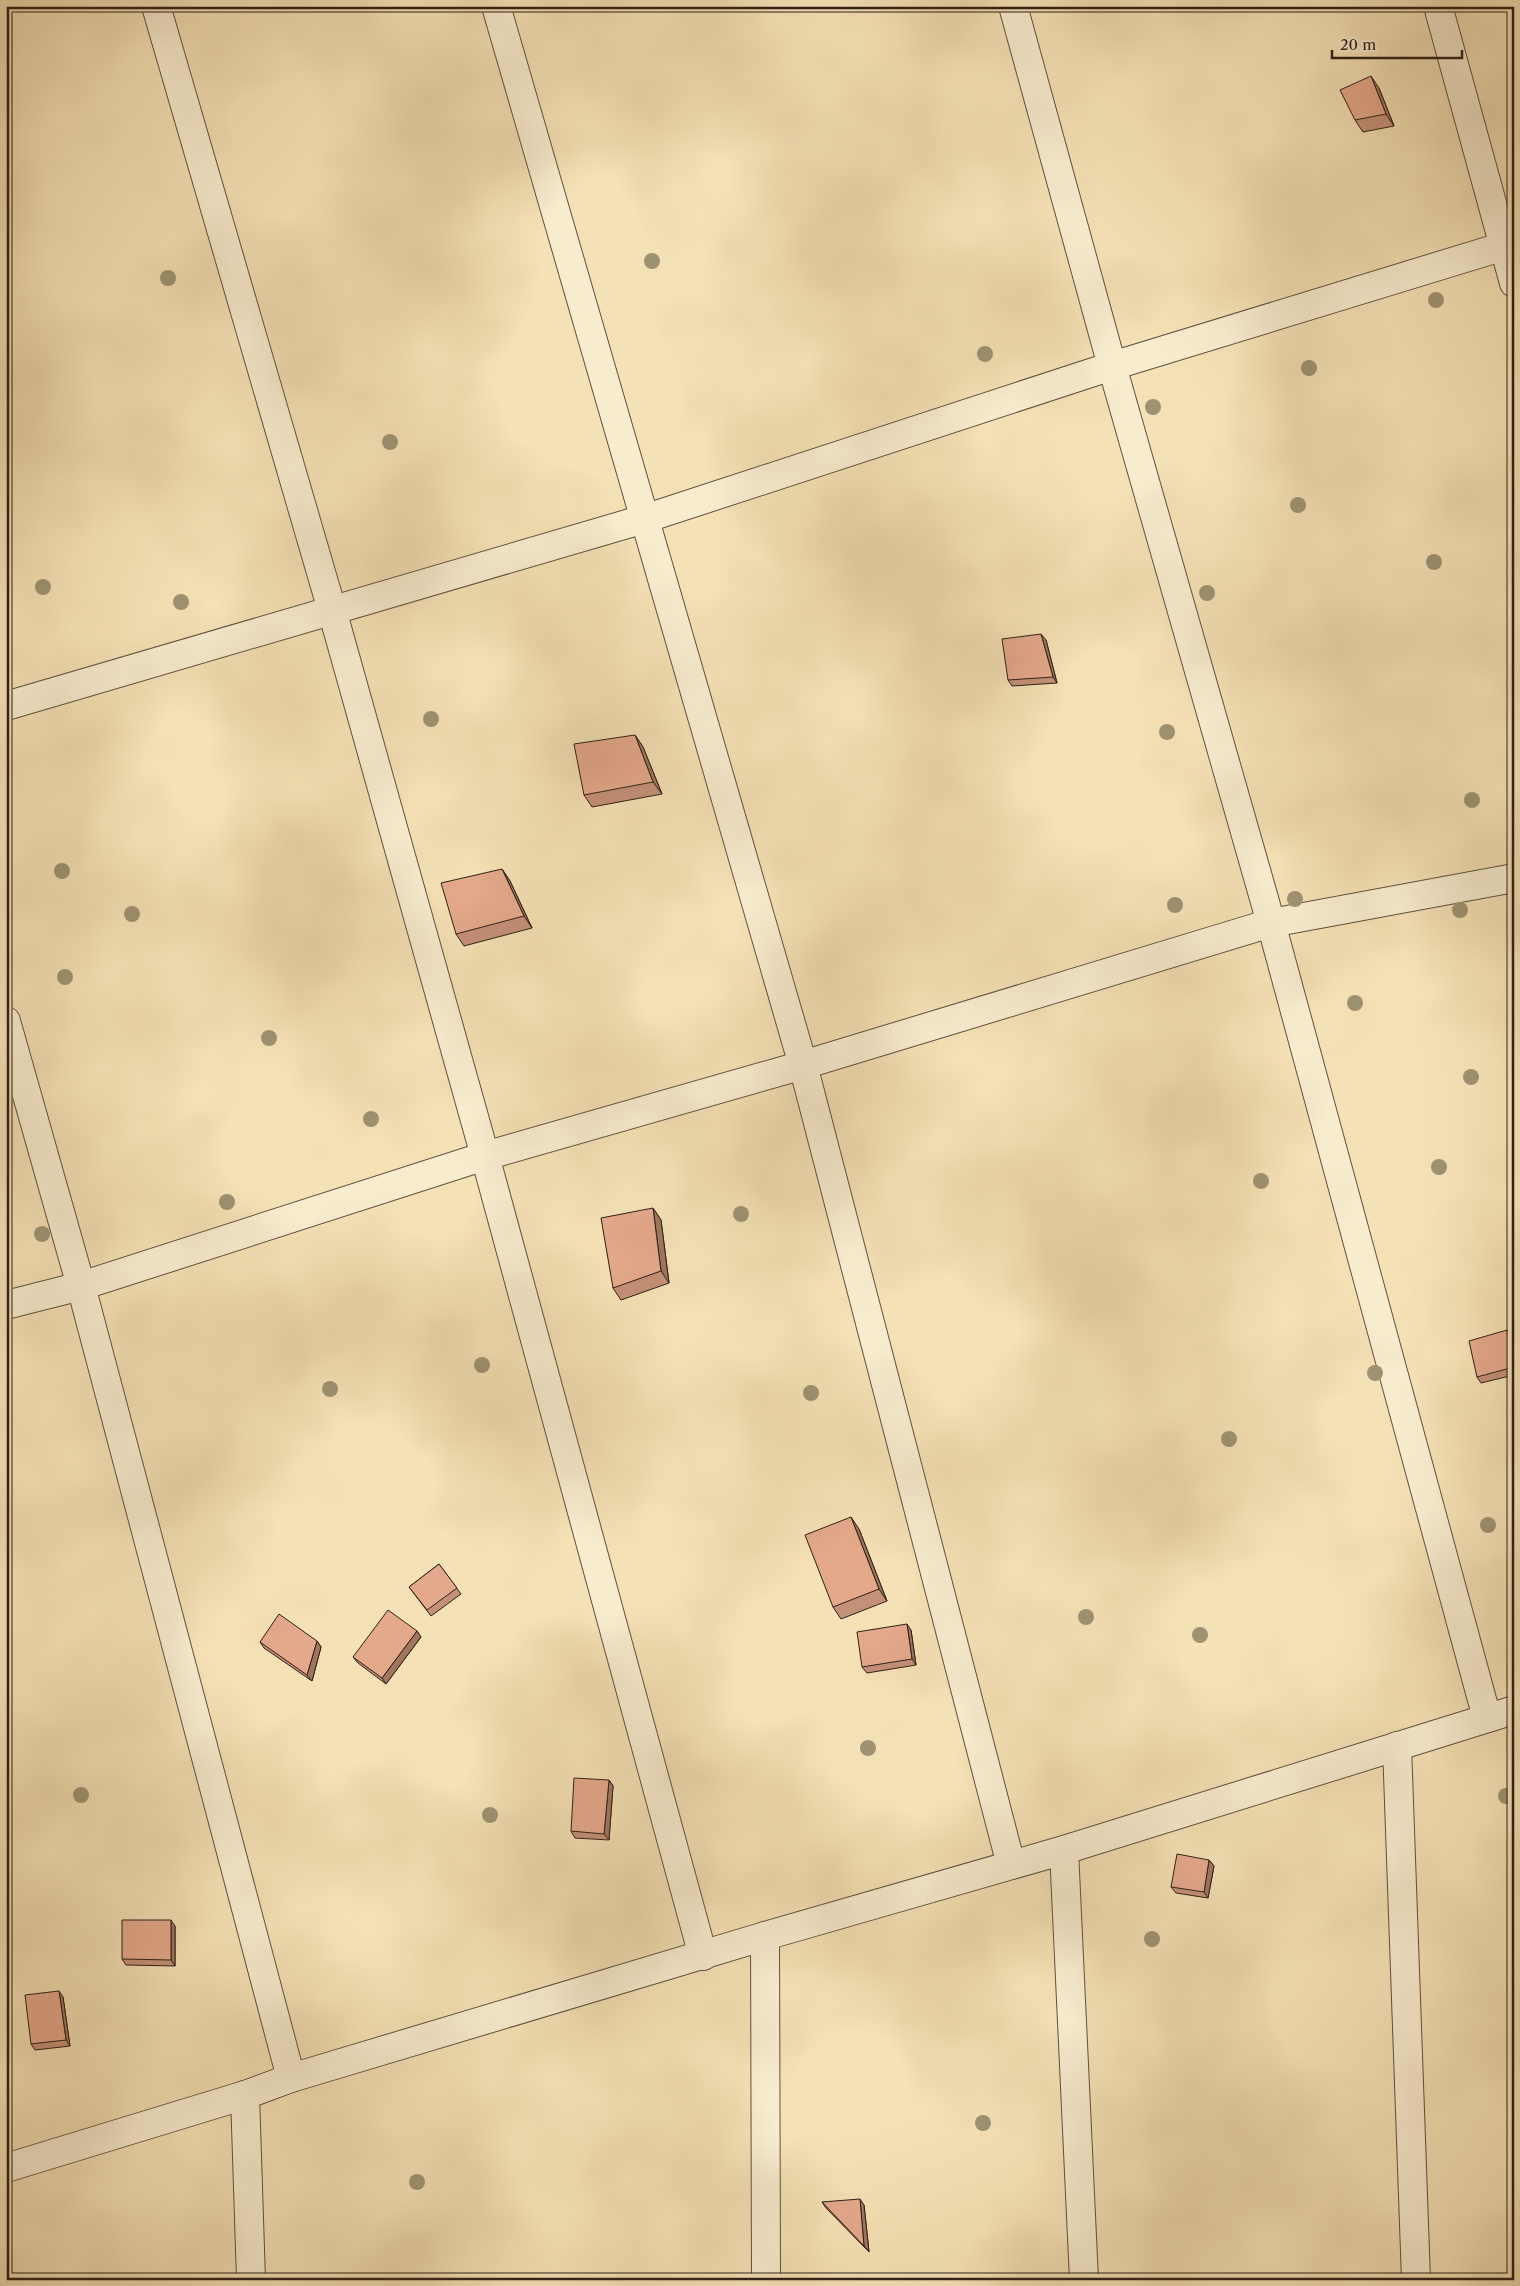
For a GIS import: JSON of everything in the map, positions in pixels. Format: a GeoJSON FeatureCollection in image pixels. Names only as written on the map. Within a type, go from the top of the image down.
{"type":"FeatureCollection","features":[{"type":"Feature","properties":{"kind":"street"},"geometry":{"type":"LineString","coordinates":[[156,6],[332,610],[485,1156],[703,1956]]}},
{"type":"Feature","properties":{"kind":"street"},"geometry":{"type":"LineString","coordinates":[[496,6],[803,1065],[1011,1864]]}},
{"type":"Feature","properties":{"kind":"street"},"geometry":{"type":"LineString","coordinates":[[1013,6],[1112,366],[1271,924],[1487,1718]]}},
{"type":"Feature","properties":{"kind":"street"},"geometry":{"type":"LineString","coordinates":[[1438,6],[1508,244],[1514,283]]}},
{"type":"Feature","properties":{"kind":"street"},"geometry":{"type":"LineString","coordinates":[[6,706],[644,519],[1112,366],[1508,244]]}},
{"type":"Feature","properties":{"kind":"street"},"geometry":{"type":"LineString","coordinates":[[6,1305],[81,1286],[485,1156],[803,1065],[1271,924],[1514,878]]}},
{"type":"Feature","properties":{"kind":"street"},"geometry":{"type":"LineString","coordinates":[[6,1021],[81,1286],[291,2078]]}},
{"type":"Feature","properties":{"kind":"street"},"geometry":{"type":"LineString","coordinates":[[6,2168],[245,2095],[291,2078],[765,1936],[1064,1850],[1514,1710]]}},
{"type":"Feature","properties":{"kind":"street"},"geometry":{"type":"LineString","coordinates":[[1397,1746],[1416,2280]]}},
{"type":"Feature","properties":{"kind":"street"},"geometry":{"type":"LineString","coordinates":[[1064,1850],[1084,2280]]}},
{"type":"Feature","properties":{"kind":"street"},"geometry":{"type":"LineString","coordinates":[[765,1936],[766,2280]]}},
{"type":"Feature","properties":{"kind":"street"},"geometry":{"type":"LineString","coordinates":[[245,2095],[251,2280]]}},
{"type":"Feature","properties":{"kind":"building"},"geometry":{"type":"Polygon","coordinates":[[[1371,76],[1386,114],[1355,120],[1340,90],[1371,76]]]}},
{"type":"Feature","properties":{"kind":"building"},"geometry":{"type":"Polygon","coordinates":[[[1041,634],[1053,677],[1008,680],[1002,639],[1041,634]]]}},
{"type":"Feature","properties":{"kind":"building"},"geometry":{"type":"Polygon","coordinates":[[[635,735],[653,782],[584,795],[574,744],[635,735]]]}},
{"type":"Feature","properties":{"kind":"building"},"geometry":{"type":"Polygon","coordinates":[[[502,869],[524,916],[456,934],[441,883],[502,869]]]}},
{"type":"Feature","properties":{"kind":"building"},"geometry":{"type":"Polygon","coordinates":[[[653,1208],[661,1271],[613,1288],[601,1218],[653,1208]]]}},
{"type":"Feature","properties":{"kind":"building"},"geometry":{"type":"Polygon","coordinates":[[[1507,1330],[1514,1357],[1514,1367],[1477,1377],[1469,1341],[1507,1330]]]}},
{"type":"Feature","properties":{"kind":"building"},"geometry":{"type":"Polygon","coordinates":[[[851,1517],[879,1589],[833,1607],[805,1535],[851,1517]]]}},
{"type":"Feature","properties":{"kind":"building"},"geometry":{"type":"Polygon","coordinates":[[[439,1564],[457,1588],[427,1610],[409,1587],[439,1564]]]}},
{"type":"Feature","properties":{"kind":"building"},"geometry":{"type":"Polygon","coordinates":[[[388,1610],[417,1631],[382,1678],[353,1657],[388,1610]]]}},
{"type":"Feature","properties":{"kind":"building"},"geometry":{"type":"Polygon","coordinates":[[[279,1614],[317,1641],[307,1675],[260,1642],[279,1614]]]}},
{"type":"Feature","properties":{"kind":"building"},"geometry":{"type":"Polygon","coordinates":[[[907,1624],[912,1659],[862,1667],[857,1632],[907,1624]]]}},
{"type":"Feature","properties":{"kind":"building"},"geometry":{"type":"Polygon","coordinates":[[[574,1778],[609,1780],[604,1834],[571,1831],[574,1778]]]}},
{"type":"Feature","properties":{"kind":"building"},"geometry":{"type":"Polygon","coordinates":[[[1177,1854],[1209,1860],[1204,1892],[1171,1887],[1177,1854]]]}},
{"type":"Feature","properties":{"kind":"building"},"geometry":{"type":"Polygon","coordinates":[[[122,1920],[171,1920],[171,1960],[122,1959],[122,1920]]]}},
{"type":"Feature","properties":{"kind":"building"},"geometry":{"type":"Polygon","coordinates":[[[59,1991],[66,2040],[31,2044],[25,1995],[59,1991]]]}},
{"type":"Feature","properties":{"kind":"building"},"geometry":{"type":"Polygon","coordinates":[[[860,2199],[864,2246],[822,2202],[860,2199]]]}}]}
